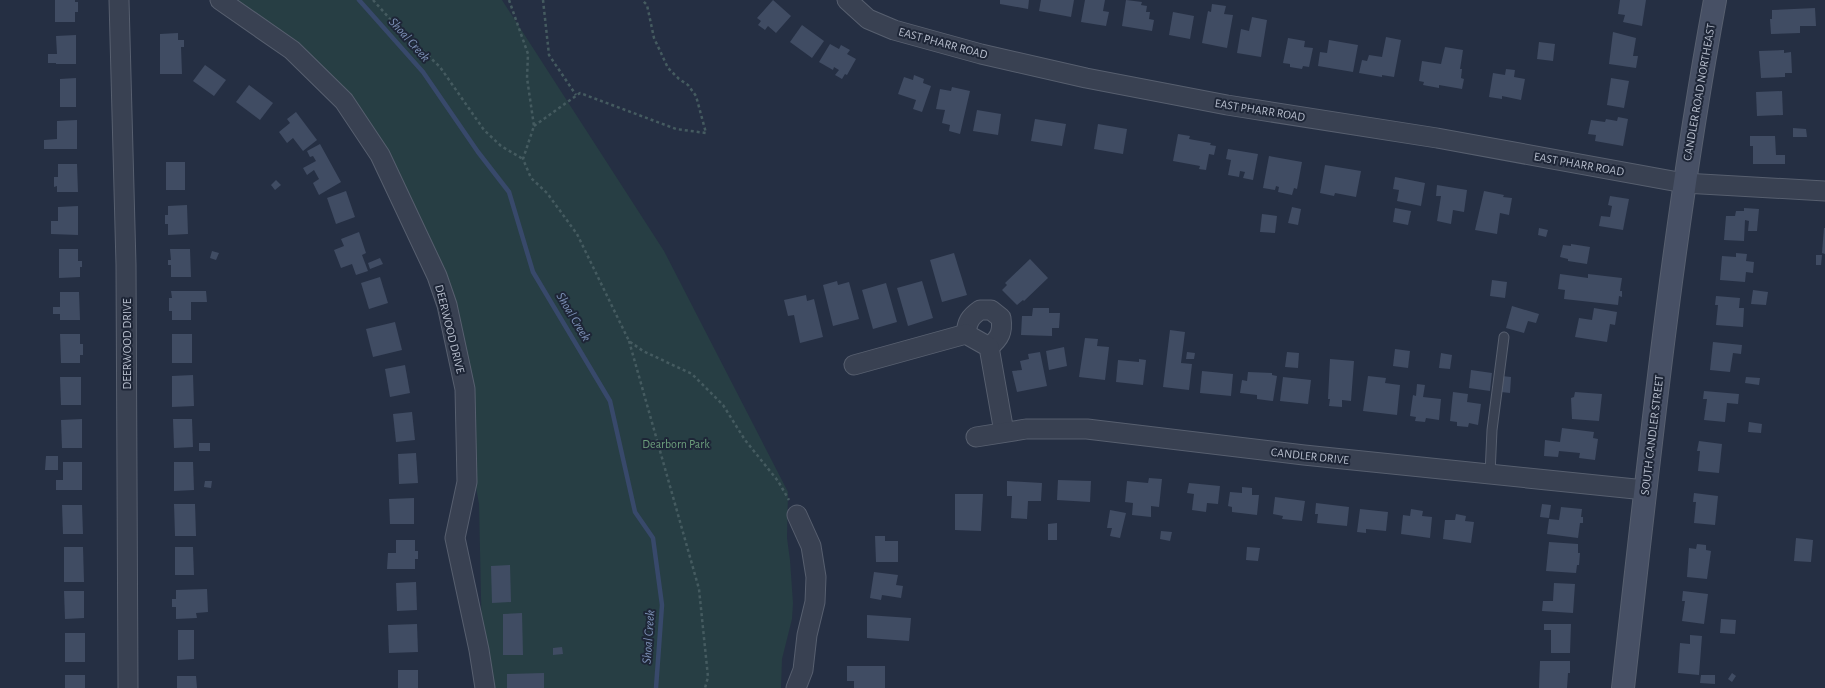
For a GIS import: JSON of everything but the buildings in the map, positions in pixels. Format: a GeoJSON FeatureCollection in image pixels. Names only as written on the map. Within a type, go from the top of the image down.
{"type":"FeatureCollection","features":[{"type":"Feature","properties":{"kind":"main road","name":"CANDLER ROAD NORTHEAST"},"geometry":{"type":"LineString","coordinates":[[1684,183],[1715,0]]}},
{"type":"Feature","properties":{"kind":"main road","name":"SOUTH CANDLER STREET"},"geometry":{"type":"LineString","coordinates":[[1623,688],[1645,490],[1684,183]]}},
{"type":"Feature","properties":{"kind":"street","name":"DEERWOOD DRIVE"},"geometry":{"type":"LineString","coordinates":[[119,0],[126,265],[128,688]]}},
{"type":"Feature","properties":{"kind":"street","name":"DEERWOOD DRIVE"},"geometry":{"type":"LineString","coordinates":[[220,0],[292,50],[344,102],[380,155],[437,276],[447,305],[465,389],[467,482],[455,538],[479,650],[485,688]]}},
{"type":"Feature","properties":{"kind":"street","name":"EAST PHARR ROAD"},"geometry":{"type":"LineString","coordinates":[[847,0],[868,19],[894,30],[981,54],[1086,78],[1227,105],[1437,138],[1684,183],[1825,191]]}},
{"type":"Feature","properties":{"kind":"street"},"geometry":{"type":"LineString","coordinates":[[966,334],[967,324],[971,316],[980,310],[991,310],[1000,318],[1002,329],[998,339],[989,347]]}},
{"type":"Feature","properties":{"kind":"street"},"geometry":{"type":"LineString","coordinates":[[854,365],[966,334],[989,347]]}},
{"type":"Feature","properties":{"kind":"street"},"geometry":{"type":"LineString","coordinates":[[989,347],[1004,432]]}},
{"type":"Feature","properties":{"kind":"street","name":"CANDLER DRIVE"},"geometry":{"type":"LineString","coordinates":[[976,437],[1026,429],[1087,429],[1304,455],[1645,490]]}},
{"type":"Feature","properties":{"kind":"street"},"geometry":{"type":"LineString","coordinates":[[796,688],[803,670],[807,635],[815,602],[816,577],[811,546],[798,515]]}},
{"type":"Feature","properties":{"kind":"lane"},"geometry":{"type":"LineString","coordinates":[[1490,474],[1492,430],[1504,337]]}},
{"type":"Feature","properties":{"kind":"path"},"geometry":{"type":"LineString","coordinates":[[373,0],[390,19],[440,67],[484,130],[501,146],[523,159],[531,178],[547,193],[577,234],[630,341],[699,589],[708,677],[706,688]]}},
{"type":"Feature","properties":{"kind":"path"},"geometry":{"type":"LineString","coordinates":[[509,0],[528,54],[526,78],[534,126],[523,159]]}},
{"type":"Feature","properties":{"kind":"path"},"geometry":{"type":"LineString","coordinates":[[543,0],[549,55],[576,95]]}},
{"type":"Feature","properties":{"kind":"path"},"geometry":{"type":"LineString","coordinates":[[534,126],[580,93],[676,129],[706,133],[696,96],[688,85],[679,79],[668,68],[654,38],[647,5],[642,0]]}},
{"type":"Feature","properties":{"kind":"path"},"geometry":{"type":"LineString","coordinates":[[630,341],[643,352],[692,374],[723,405],[745,440],[778,481],[798,515]]}},
{"type":"Feature","properties":{"kind":"green space","name":"Dearborn Park"},"geometry":{"type":"Polygon","coordinates":[[[216,0],[502,0],[664,251],[788,492],[787,538],[793,603],[792,619],[782,659],[781,688],[483,688],[479,504],[439,279],[349,106],[216,0]]]}},
{"type":"Feature","properties":{"kind":"waterway","name":"Shoal Creek"},"geometry":{"type":"LineString","coordinates":[[359,0],[423,72],[478,152],[509,192],[533,272],[610,401],[635,512],[653,538],[662,605],[656,688]]}}]}
